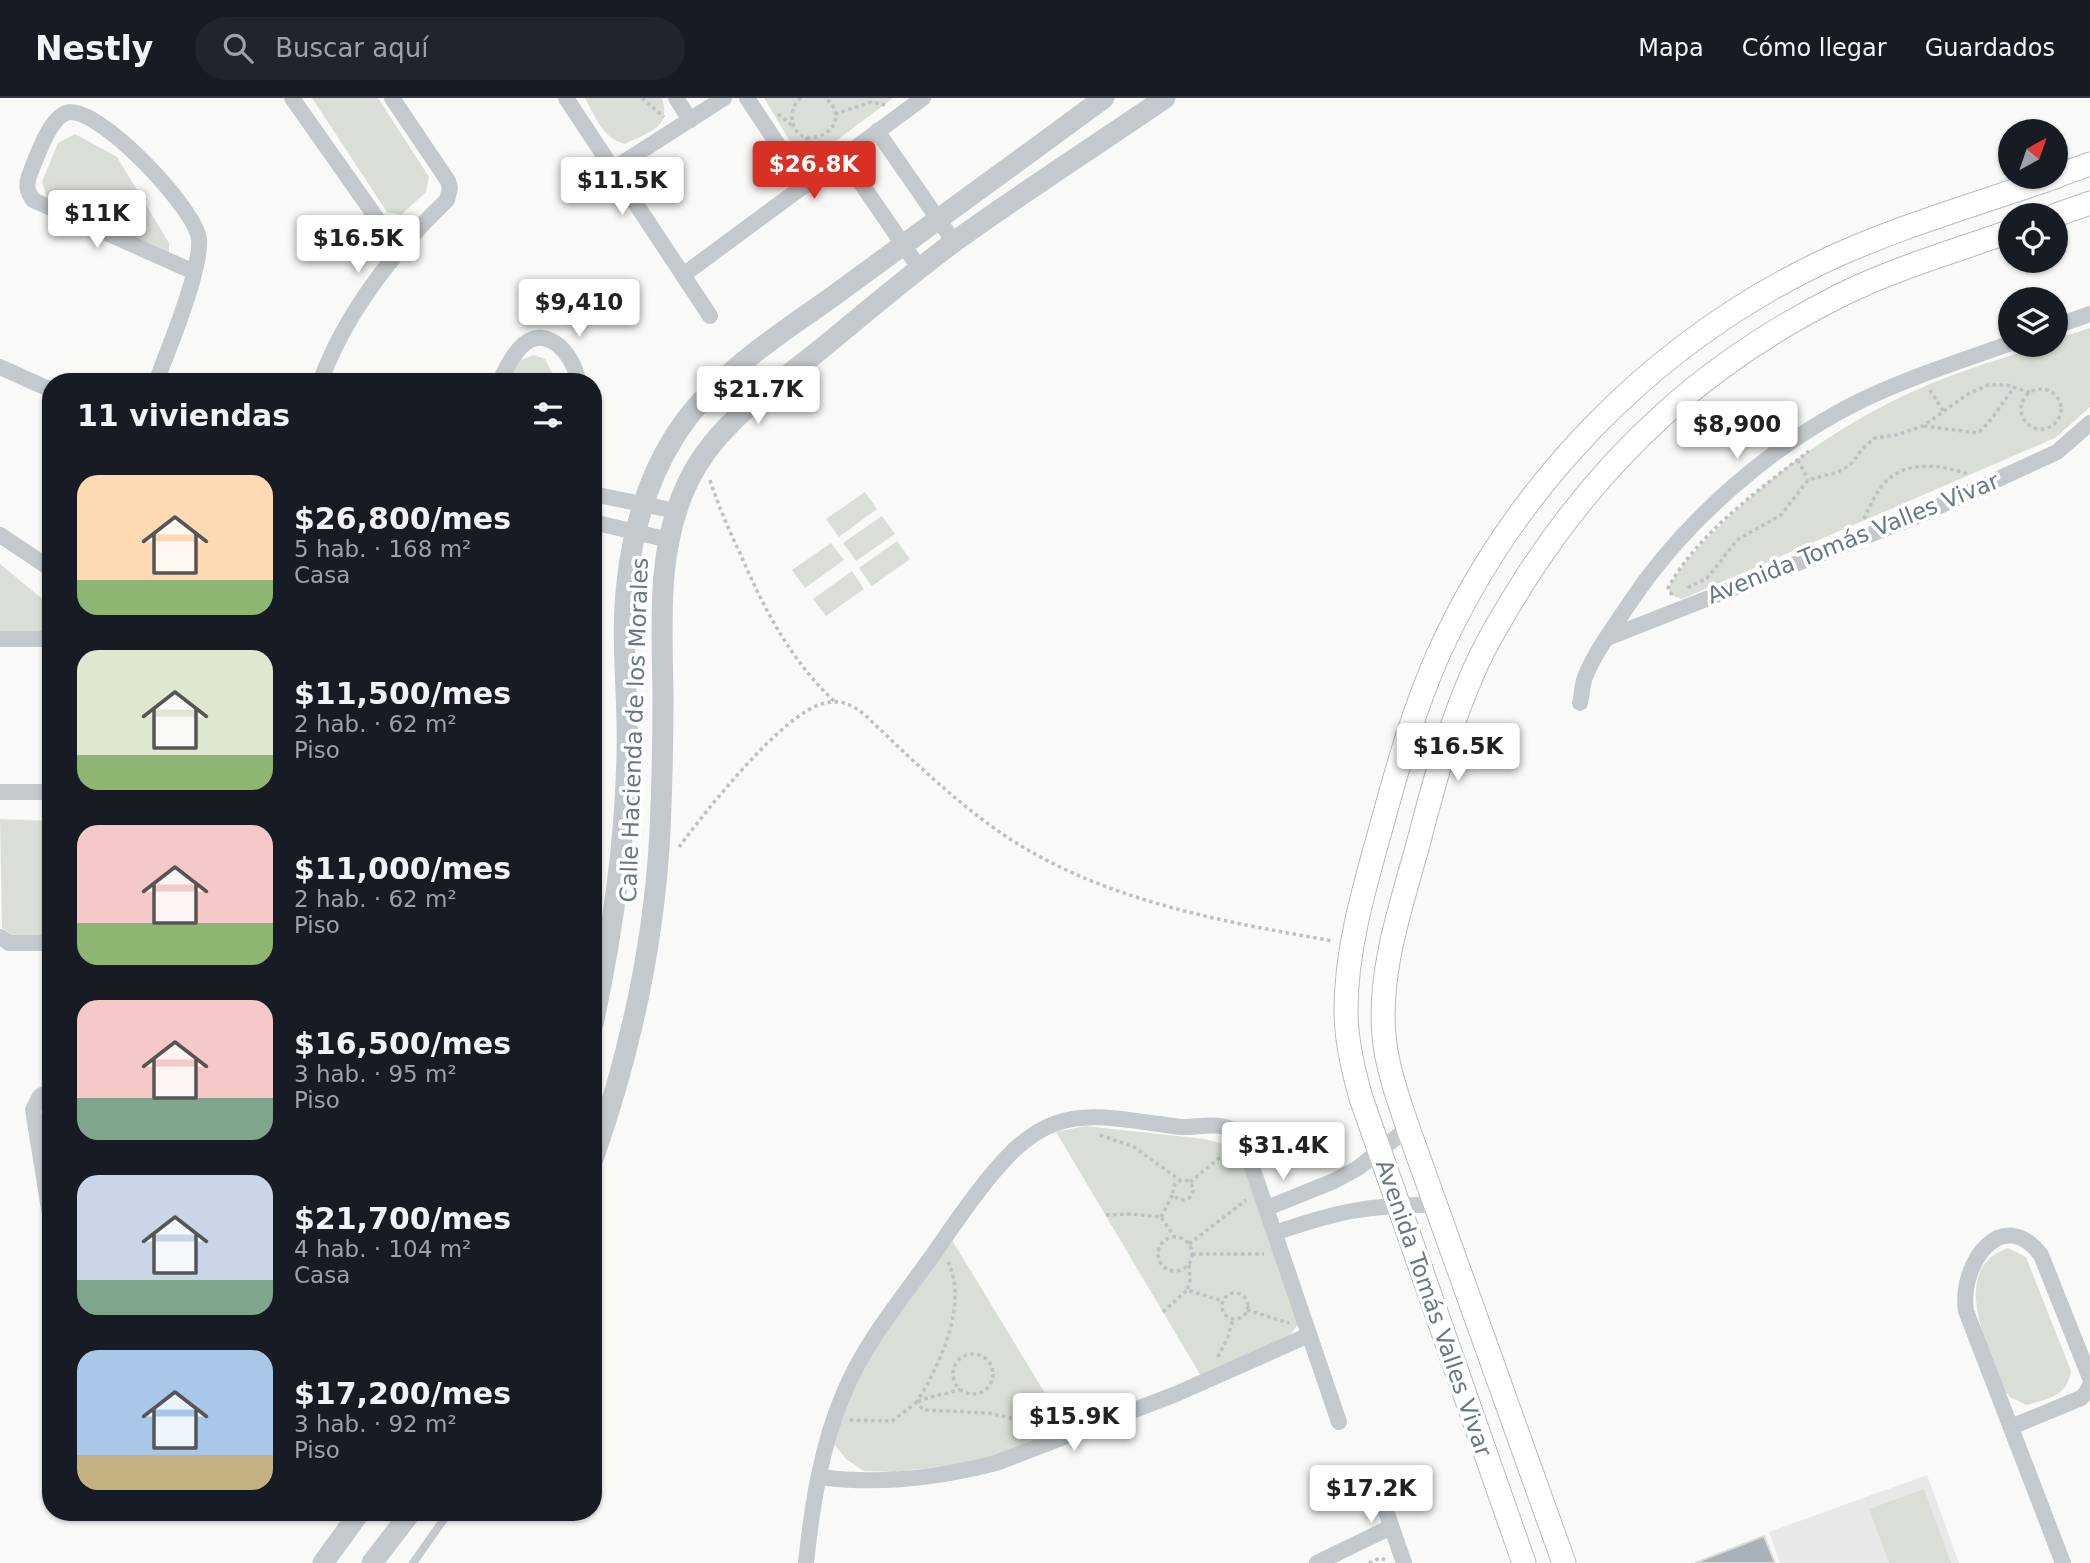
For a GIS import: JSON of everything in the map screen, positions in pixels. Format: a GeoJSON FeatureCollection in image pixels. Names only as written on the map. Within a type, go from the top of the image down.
{"type":"FeatureCollection","features":[{"type":"Feature","properties":{"kind":"main road","name":"Avenida Tomás Valles Vivar"},"geometry":{"type":"LineString","coordinates":[[2068,172],[2090,164]]}},
{"type":"Feature","properties":{"kind":"main road","name":"Avenida Tomás Valles Vivar"},"geometry":{"type":"LineString","coordinates":[[1524,1563],[1380,1152],[1353,1068],[1348,1039],[1346,1011],[1352,945],[1398,766],[1422,693],[1439,653],[1486,565],[1546,481],[1573,448],[1623,397],[1687,344],[1786,280],[1847,250],[2019,189]]}},
{"type":"Feature","properties":{"kind":"main road"},"geometry":{"type":"LineString","coordinates":[[2068,211],[2090,203]]}},
{"type":"Feature","properties":{"kind":"main road","name":"Avenida Tomás Valles Vivar"},"geometry":{"type":"LineString","coordinates":[[1563,1563],[1408,1128],[1388,1064],[1384,1038],[1383,997],[1390,950],[1430,798],[1462,699],[1489,640],[1542,554],[1581,500],[1620,456],[1673,404],[1732,359],[1786,325],[1846,293],[1911,266],[1998,236]]}},
{"type":"Feature","properties":{"kind":"street"},"geometry":{"type":"LineString","coordinates":[[292,98],[399,250]]}},
{"type":"Feature","properties":{"kind":"street"},"geometry":{"type":"LineString","coordinates":[[324,373],[346,327],[399,250],[447,200],[450,188],[448,181],[392,98]]}},
{"type":"Feature","properties":{"kind":"street"},"geometry":{"type":"LineString","coordinates":[[566,98],[710,316]]}},
{"type":"Feature","properties":{"kind":"street"},"geometry":{"type":"LineString","coordinates":[[613,169],[724,98]]}},
{"type":"Feature","properties":{"kind":"street"},"geometry":{"type":"LineString","coordinates":[[747,98],[805,186]]}},
{"type":"Feature","properties":{"kind":"street"},"geometry":{"type":"LineString","coordinates":[[683,275],[923,98]]}},
{"type":"Feature","properties":{"kind":"street","name":"Calle Hacienda de los Morales"},"geometry":{"type":"LineString","coordinates":[[602,976],[613,918],[626,791],[626,586],[635,532],[643,504],[673,440],[688,417],[743,363],[1104,98]]}},
{"type":"Feature","properties":{"kind":"street","name":"Calle Hacienda de los Morales"},"geometry":{"type":"LineString","coordinates":[[602,1129],[631,1032],[652,923],[662,790],[661,608],[669,540],[676,511],[702,456],[717,437],[757,399],[954,242],[1165,98]]}},
{"type":"Feature","properties":{"kind":"street"},"geometry":{"type":"LineString","coordinates":[[671,104],[690,120]]}},
{"type":"Feature","properties":{"kind":"street"},"geometry":{"type":"LineString","coordinates":[[159,373],[194,272],[199,249],[197,230],[177,200],[144,161],[81,113],[71,111],[56,119],[29,176],[28,193],[33,200],[194,272]]}},
{"type":"Feature","properties":{"kind":"street"},"geometry":{"type":"LineString","coordinates":[[877,131],[954,242]]}},
{"type":"Feature","properties":{"kind":"street"},"geometry":{"type":"LineString","coordinates":[[843,157],[920,269]]}},
{"type":"Feature","properties":{"kind":"street"},"geometry":{"type":"LineString","coordinates":[[2068,322],[2090,314]]}},
{"type":"Feature","properties":{"kind":"street"},"geometry":{"type":"LineString","coordinates":[[504,373],[520,347],[537,338],[550,341],[564,350],[574,363],[576,373]]}},
{"type":"Feature","properties":{"kind":"street"},"geometry":{"type":"LineString","coordinates":[[1580,703],[1585,678],[1651,570],[1689,529],[1733,488],[1814,428],[1862,400],[1917,376],[1998,352]]}},
{"type":"Feature","properties":{"kind":"street"},"geometry":{"type":"LineString","coordinates":[[0,367],[42,386]]}},
{"type":"Feature","properties":{"kind":"street","name":"Avenida Tomás Valles Vivar"},"geometry":{"type":"LineString","coordinates":[[1607,639],[1920,515],[2057,452],[2090,422]]}},
{"type":"Feature","properties":{"kind":"street"},"geometry":{"type":"LineString","coordinates":[[602,496],[676,511]]}},
{"type":"Feature","properties":{"kind":"street"},"geometry":{"type":"LineString","coordinates":[[602,524],[669,540]]}},
{"type":"Feature","properties":{"kind":"street"},"geometry":{"type":"LineString","coordinates":[[0,535],[42,563]]}},
{"type":"Feature","properties":{"kind":"street"},"geometry":{"type":"LineString","coordinates":[[0,639],[42,639]]}},
{"type":"Feature","properties":{"kind":"street"},"geometry":{"type":"LineString","coordinates":[[626,791],[662,790]]}},
{"type":"Feature","properties":{"kind":"street"},"geometry":{"type":"LineString","coordinates":[[0,792],[42,792]]}},
{"type":"Feature","properties":{"kind":"street"},"geometry":{"type":"LineString","coordinates":[[0,937],[9,943],[42,943]]}},
{"type":"Feature","properties":{"kind":"street"},"geometry":{"type":"LineString","coordinates":[[42,1095],[33,1110],[42,1166]]}},
{"type":"Feature","properties":{"kind":"street"},"geometry":{"type":"LineString","coordinates":[[806,1563],[811,1514],[836,1413],[859,1360],[970,1203],[1016,1149],[1054,1124],[1074,1119],[1108,1117],[1181,1127],[1221,1125],[1234,1129],[1245,1142],[1303,1330],[1339,1422]]}},
{"type":"Feature","properties":{"kind":"street"},"geometry":{"type":"LineString","coordinates":[[1275,1233],[1341,1196],[1358,1168],[1408,1128]]}},
{"type":"Feature","properties":{"kind":"street"},"geometry":{"type":"LineString","coordinates":[[1267,1208],[1341,1196],[1398,1204],[1435,1205]]}},
{"type":"Feature","properties":{"kind":"street"},"geometry":{"type":"LineString","coordinates":[[2063,1563],[1966,1311],[1964,1300],[1967,1276],[1980,1252],[1992,1242],[2011,1235],[2019,1236],[2034,1246],[2041,1255],[2090,1378]]}},
{"type":"Feature","properties":{"kind":"street"},"geometry":{"type":"LineString","coordinates":[[820,1477],[856,1481],[904,1479],[996,1463],[1176,1394],[1303,1330]]}},
{"type":"Feature","properties":{"kind":"street"},"geometry":{"type":"LineString","coordinates":[[2011,1427],[2081,1398],[2090,1385]]}},
{"type":"Feature","properties":{"kind":"street"},"geometry":{"type":"LineString","coordinates":[[1374,1476],[1404,1563]]}},
{"type":"Feature","properties":{"kind":"street"},"geometry":{"type":"LineString","coordinates":[[323,1563],[353,1521]]}},
{"type":"Feature","properties":{"kind":"street"},"geometry":{"type":"LineString","coordinates":[[372,1563],[404,1521]]}},
{"type":"Feature","properties":{"kind":"street"},"geometry":{"type":"LineString","coordinates":[[1317,1563],[1391,1527]]}},
{"type":"Feature","properties":{"kind":"lane"},"geometry":{"type":"LineString","coordinates":[[413,1563],[443,1521]]}},
{"type":"Feature","properties":{"kind":"path"},"geometry":{"type":"LineString","coordinates":[[642,98],[665,119]]}},
{"type":"Feature","properties":{"kind":"path"},"geometry":{"type":"LineString","coordinates":[[795,128],[793,107],[802,98]]}},
{"type":"Feature","properties":{"kind":"path"},"geometry":{"type":"LineString","coordinates":[[779,124],[774,113],[807,137],[821,137],[832,128],[835,114],[825,98]]}},
{"type":"Feature","properties":{"kind":"path"},"geometry":{"type":"LineString","coordinates":[[876,112],[892,100]]}},
{"type":"Feature","properties":{"kind":"path"},"geometry":{"type":"LineString","coordinates":[[835,114],[871,102],[886,105]]}},
{"type":"Feature","properties":{"kind":"path"},"geometry":{"type":"LineString","coordinates":[[659,126],[671,104]]}},
{"type":"Feature","properties":{"kind":"path"},"geometry":{"type":"LineString","coordinates":[[807,137],[807,159]]}},
{"type":"Feature","properties":{"kind":"path"},"geometry":{"type":"LineString","coordinates":[[797,153],[807,159],[816,156]]}},
{"type":"Feature","properties":{"kind":"path"},"geometry":{"type":"LineString","coordinates":[[1687,588],[1693,583],[1703,582],[1737,540],[1781,515],[1808,480],[1838,472],[1850,465],[1875,438],[1896,435],[1923,426],[1969,394],[1988,385],[2015,387],[2031,393],[2043,390],[2055,395],[2059,400],[2061,413],[2055,424],[2037,429],[2023,416],[2023,403],[2031,393]]}},
{"type":"Feature","properties":{"kind":"path"},"geometry":{"type":"LineString","coordinates":[[1928,386],[1944,412]]}},
{"type":"Feature","properties":{"kind":"path"},"geometry":{"type":"LineString","coordinates":[[1923,426],[1978,433],[1989,423],[2015,387]]}},
{"type":"Feature","properties":{"kind":"path"},"geometry":{"type":"LineString","coordinates":[[1678,571],[1696,549],[1753,495],[1816,446]]}},
{"type":"Feature","properties":{"kind":"path"},"geometry":{"type":"LineString","coordinates":[[702,456],[720,508],[778,631],[808,676],[835,702]]}},
{"type":"Feature","properties":{"kind":"path"},"geometry":{"type":"LineString","coordinates":[[1798,460],[1808,480]]}},
{"type":"Feature","properties":{"kind":"path"},"geometry":{"type":"LineString","coordinates":[[1864,520],[1877,491],[1909,467],[1927,465],[1968,474]]}},
{"type":"Feature","properties":{"kind":"path"},"geometry":{"type":"LineString","coordinates":[[656,878],[712,804],[757,754],[801,714],[822,703],[835,702],[856,708],[948,791],[1002,834],[1059,865],[1106,886],[1196,915],[1352,945]]}},
{"type":"Feature","properties":{"kind":"path"},"geometry":{"type":"LineString","coordinates":[[1091,1134],[1103,1135],[1134,1147],[1180,1180],[1190,1182]]}},
{"type":"Feature","properties":{"kind":"path"},"geometry":{"type":"LineString","coordinates":[[1223,1144],[1236,1157]]}},
{"type":"Feature","properties":{"kind":"path"},"geometry":{"type":"LineString","coordinates":[[1190,1182],[1229,1150]]}},
{"type":"Feature","properties":{"kind":"path"},"geometry":{"type":"LineString","coordinates":[[1161,1217],[1173,1194],[1174,1184],[1180,1180]]}},
{"type":"Feature","properties":{"kind":"path"},"geometry":{"type":"LineString","coordinates":[[1173,1194],[1178,1199],[1187,1199],[1193,1191],[1190,1182]]}},
{"type":"Feature","properties":{"kind":"path"},"geometry":{"type":"LineString","coordinates":[[1189,1244],[1253,1195]]}},
{"type":"Feature","properties":{"kind":"path"},"geometry":{"type":"LineString","coordinates":[[1106,1215],[1132,1213],[1161,1217],[1175,1238],[1189,1244]]}},
{"type":"Feature","properties":{"kind":"path"},"geometry":{"type":"LineString","coordinates":[[1175,1238],[1161,1245],[1160,1261],[1173,1271],[1179,1271],[1189,1265]]}},
{"type":"Feature","properties":{"kind":"path"},"geometry":{"type":"LineString","coordinates":[[1163,1312],[1187,1290],[1192,1254],[1189,1244]]}},
{"type":"Feature","properties":{"kind":"path"},"geometry":{"type":"LineString","coordinates":[[1192,1254],[1265,1254]]}},
{"type":"Feature","properties":{"kind":"path"},"geometry":{"type":"LineString","coordinates":[[916,1403],[946,1348],[954,1309],[954,1272],[947,1258]]}},
{"type":"Feature","properties":{"kind":"path"},"geometry":{"type":"LineString","coordinates":[[1187,1290],[1223,1301]]}},
{"type":"Feature","properties":{"kind":"path"},"geometry":{"type":"LineString","coordinates":[[1232,1293],[1241,1294],[1247,1301],[1247,1310],[1243,1316],[1233,1318],[1223,1310],[1223,1301],[1232,1293]]}},
{"type":"Feature","properties":{"kind":"path"},"geometry":{"type":"LineString","coordinates":[[1247,1310],[1303,1330]]}},
{"type":"Feature","properties":{"kind":"path"},"geometry":{"type":"LineString","coordinates":[[1215,1363],[1228,1337],[1233,1318]]}},
{"type":"Feature","properties":{"kind":"path"},"geometry":{"type":"LineString","coordinates":[[970,1353],[983,1356],[992,1366],[989,1385],[979,1393],[965,1393],[960,1389],[953,1378],[954,1365],[958,1359],[970,1353]]}},
{"type":"Feature","properties":{"kind":"path"},"geometry":{"type":"LineString","coordinates":[[839,1420],[892,1421],[928,1396],[944,1396],[960,1389]]}},
{"type":"Feature","properties":{"kind":"path"},"geometry":{"type":"LineString","coordinates":[[916,1403],[924,1410],[988,1413],[1059,1428]]}},
{"type":"Feature","properties":{"kind":"path"},"geometry":{"type":"LineString","coordinates":[[1369,1563],[1380,1558]]}},
{"type":"Feature","properties":{"kind":"shaded area"},"geometry":{"type":"Polygon","coordinates":[[[312,98],[378,98],[429,177],[426,192],[401,215],[387,212],[312,98]]]}},
{"type":"Feature","properties":{"kind":"shaded area"},"geometry":{"type":"Polygon","coordinates":[[[585,98],[662,98],[664,117],[656,128],[625,144],[605,132],[585,98]]]}},
{"type":"Feature","properties":{"kind":"shaded area"},"geometry":{"type":"Polygon","coordinates":[[[764,98],[893,98],[816,156],[807,159],[797,153],[764,98]]]}},
{"type":"Feature","properties":{"kind":"shaded area"},"geometry":{"type":"Polygon","coordinates":[[[75,134],[117,157],[169,243],[169,252],[47,198],[42,182],[58,143],[75,134]]]}},
{"type":"Feature","properties":{"kind":"shaded area"},"geometry":{"type":"Polygon","coordinates":[[[2090,328],[2090,407],[2055,438],[1682,599],[1671,595],[1668,588],[1674,578],[1730,516],[1777,475],[1829,438],[1911,392],[2006,357],[2068,357],[2068,335],[2090,328]]]}},
{"type":"Feature","properties":{"kind":"shaded area"},"geometry":{"type":"Polygon","coordinates":[[[534,355],[545,359],[552,373],[512,373],[521,360],[534,355]]]}},
{"type":"Feature","properties":{"kind":"shaded area"},"geometry":{"type":"Polygon","coordinates":[[[865,492],[877,509],[839,537],[826,519],[865,492]]]}},
{"type":"Feature","properties":{"kind":"shaded area"},"geometry":{"type":"Polygon","coordinates":[[[882,516],[895,534],[856,561],[843,543],[882,516]]]}},
{"type":"Feature","properties":{"kind":"shaded area"},"geometry":{"type":"Polygon","coordinates":[[[897,541],[910,559],[872,586],[859,568],[897,541]]]}},
{"type":"Feature","properties":{"kind":"shaded area"},"geometry":{"type":"Polygon","coordinates":[[[831,543],[844,560],[805,588],[792,570],[831,543]]]}},
{"type":"Feature","properties":{"kind":"shaded area"},"geometry":{"type":"Polygon","coordinates":[[[0,564],[42,599],[42,635],[0,634],[0,564]]]}},
{"type":"Feature","properties":{"kind":"shaded area"},"geometry":{"type":"Polygon","coordinates":[[[852,571],[864,589],[826,616],[813,599],[852,571]]]}},
{"type":"Feature","properties":{"kind":"shaded area"},"geometry":{"type":"Polygon","coordinates":[[[0,819],[42,821],[42,936],[12,935],[2,928],[0,819]]]}},
{"type":"Feature","properties":{"kind":"shaded area"},"geometry":{"type":"Polygon","coordinates":[[[1085,1126],[1205,1139],[1223,1144],[1243,1164],[1298,1325],[1286,1339],[1201,1376],[1056,1132],[1085,1126]]]}},
{"type":"Feature","properties":{"kind":"shaded area"},"geometry":{"type":"Polygon","coordinates":[[[952,1240],[1068,1431],[1011,1458],[894,1472],[864,1471],[846,1459],[835,1445],[839,1420],[870,1347],[952,1240]]]}},
{"type":"Feature","properties":{"kind":"shaded area"},"geometry":{"type":"Polygon","coordinates":[[[2008,1248],[2026,1257],[2071,1371],[2066,1386],[2056,1395],[2027,1405],[2010,1397],[2003,1389],[1977,1311],[1976,1291],[1980,1273],[1990,1258],[2008,1248]]]}},
{"type":"Feature","properties":{"kind":"shaded area"},"geometry":{"type":"Polygon","coordinates":[[[1927,1475],[1959,1563],[1780,1563],[1769,1532],[1927,1475]]]}},
{"type":"Feature","properties":{"kind":"shaded area"},"geometry":{"type":"Polygon","coordinates":[[[1924,1489],[1951,1563],[1889,1563],[1869,1509],[1924,1489]]]}},
{"type":"Feature","properties":{"kind":"building"},"geometry":{"type":"Polygon","coordinates":[[[1764,1536],[1775,1563],[1695,1563],[1764,1536]]]}}]}
